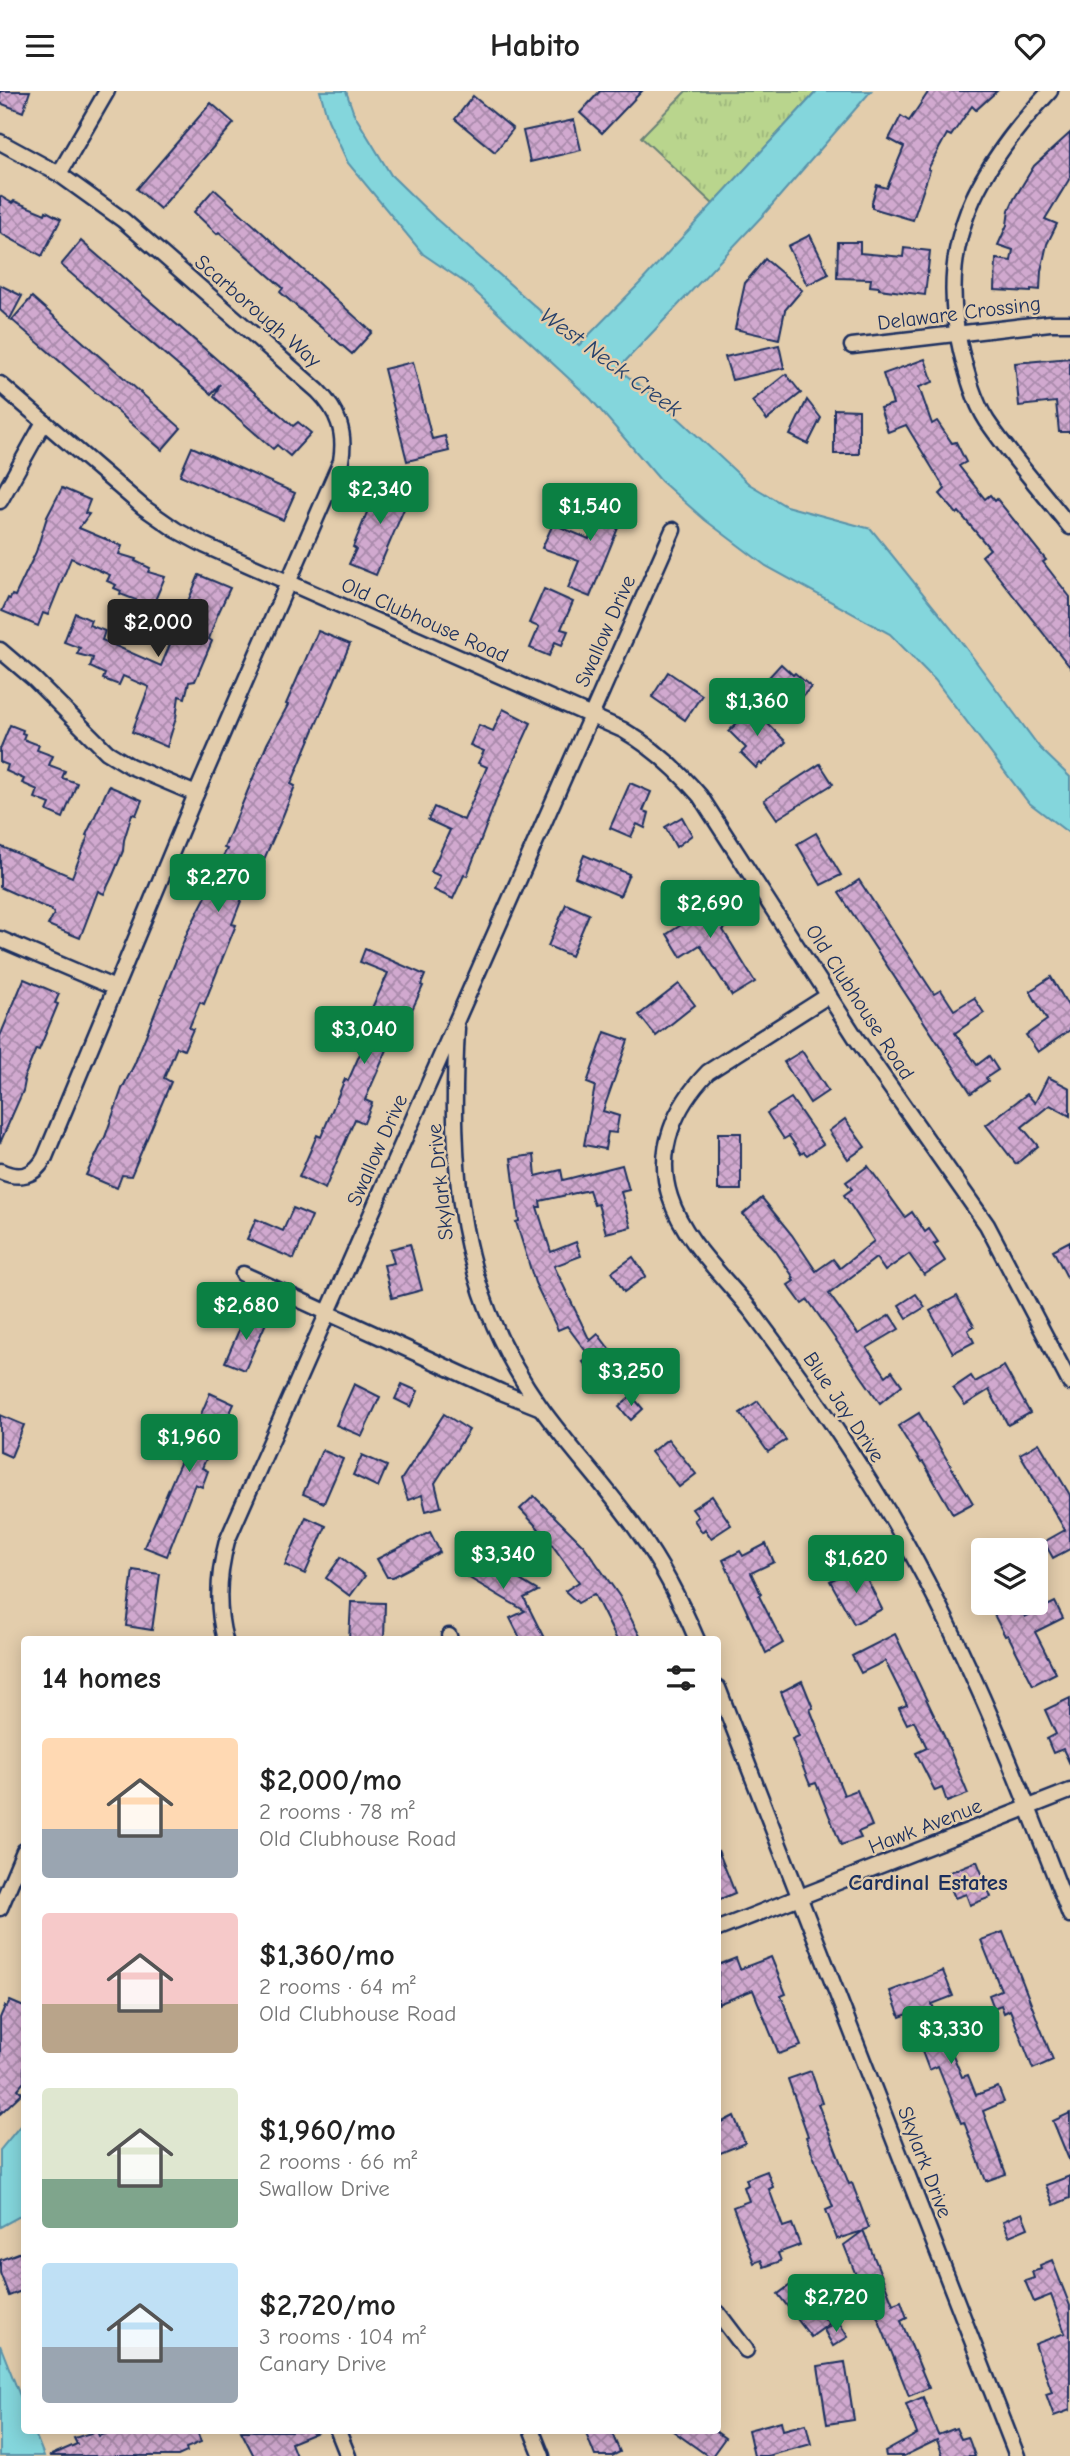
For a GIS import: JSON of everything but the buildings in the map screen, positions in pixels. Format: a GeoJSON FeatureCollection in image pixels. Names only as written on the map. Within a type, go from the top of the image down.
{"type":"FeatureCollection","features":[{"type":"Feature","properties":{"kind":"street"},"geometry":{"type":"LineString","coordinates":[[58,174],[107,91]]}},
{"type":"Feature","properties":{"kind":"street"},"geometry":{"type":"LineString","coordinates":[[1051,91],[1003,146],[972,197],[961,229],[953,291],[957,334],[964,364],[986,420],[1070,527]]}},
{"type":"Feature","properties":{"kind":"street","name":"Scarborough Way"},"geometry":{"type":"LineString","coordinates":[[0,142],[58,174],[122,220],[318,391],[337,414],[342,431],[341,461],[289,582]]}},
{"type":"Feature","properties":{"kind":"street","name":"Delaware Crossing"},"geometry":{"type":"LineString","coordinates":[[852,346],[1070,323]]}},
{"type":"Feature","properties":{"kind":"street","name":"Old Clubhouse Road"},"geometry":{"type":"LineString","coordinates":[[0,384],[143,507],[176,530],[204,545],[623,730],[649,745],[677,768],[700,796],[856,1038],[987,1225],[1070,1383]]}},
{"type":"Feature","properties":{"kind":"street"},"geometry":{"type":"LineString","coordinates":[[0,501],[44,422]]}},
{"type":"Feature","properties":{"kind":"street","name":"Swallow Drive"},"geometry":{"type":"LineString","coordinates":[[224,1636],[219,1612],[218,1586],[227,1541],[673,530]]}},
{"type":"Feature","properties":{"kind":"street"},"geometry":{"type":"LineString","coordinates":[[0,1171],[20,1177],[31,1174],[40,1167],[196,794],[289,582]]}},
{"type":"Feature","properties":{"kind":"street"},"geometry":{"type":"LineString","coordinates":[[0,650],[34,679],[107,752],[130,766],[196,794]]}},
{"type":"Feature","properties":{"kind":"street"},"geometry":{"type":"LineString","coordinates":[[0,939],[115,988]]}},
{"type":"Feature","properties":{"kind":"street","name":"Blue Jay Drive"},"geometry":{"type":"LineString","coordinates":[[829,995],[708,1072],[692,1089],[675,1119],[666,1152],[666,1179],[670,1198],[692,1239],[808,1387],[900,1531],[948,1624],[1029,1808],[1070,1915]]}},
{"type":"Feature","properties":{"kind":"street","name":"Skylark Drive"},"geometry":{"type":"LineString","coordinates":[[458,1020],[454,1089],[455,1151],[467,1244],[493,1326],[541,1408],[640,1533],[666,1574],[695,1636]]}},
{"type":"Feature","properties":{"kind":"street","name":"Skylark Drive"},"geometry":{"type":"LineString","coordinates":[[243,1274],[541,1408]]}},
{"type":"Feature","properties":{"kind":"street","name":"Skylark Drive"},"geometry":{"type":"LineString","coordinates":[[721,1696],[1017,2456]]}},
{"type":"Feature","properties":{"kind":"street","name":"Hawk Avenue"},"geometry":{"type":"LineString","coordinates":[[721,1929],[1070,1791]]}},
{"type":"Feature","properties":{"kind":"street"},"geometry":{"type":"LineString","coordinates":[[0,1908],[21,1858]]}},
{"type":"Feature","properties":{"kind":"street"},"geometry":{"type":"LineString","coordinates":[[721,2317],[746,2350]]}},
{"type":"Feature","properties":{"kind":"street"},"geometry":{"type":"LineString","coordinates":[[339,2434],[348,2456]]}},
{"type":"Feature","properties":{"kind":"street"},"geometry":{"type":"LineString","coordinates":[[533,2434],[542,2456]]}},
{"type":"Feature","properties":{"kind":"green space"},"geometry":{"type":"Polygon","coordinates":[[[686,91],[817,91],[713,204],[641,137],[686,91]]]}},
{"type":"Feature","properties":{"kind":"water","name":"West Neck Creek"},"geometry":{"type":"Polygon","coordinates":[[[320,91],[346,91],[354,114],[391,175],[435,218],[579,345],[640,283],[817,91],[871,91],[765,213],[618,369],[660,401],[749,484],[786,506],[871,529],[954,632],[1040,748],[1070,777],[1070,834],[1028,802],[935,680],[890,634],[766,566],[705,520],[661,481],[591,399],[467,284],[423,254],[348,163],[328,120],[320,91]]]}},
{"type":"Feature","properties":{"kind":"water"},"geometry":{"type":"Polygon","coordinates":[[[21,2125],[21,2216],[0,2227],[0,2150],[21,2125]]]}},
{"type":"Feature","properties":{"kind":"water"},"geometry":{"type":"Polygon","coordinates":[[[0,2345],[21,2398],[21,2434],[35,2434],[44,2456],[0,2456],[0,2345]]]}},
{"type":"Feature","properties":{"kind":"district","name":"Cardinal Estates"},"geometry":{"type":"Point","coordinates":[928,1882]}}]}
